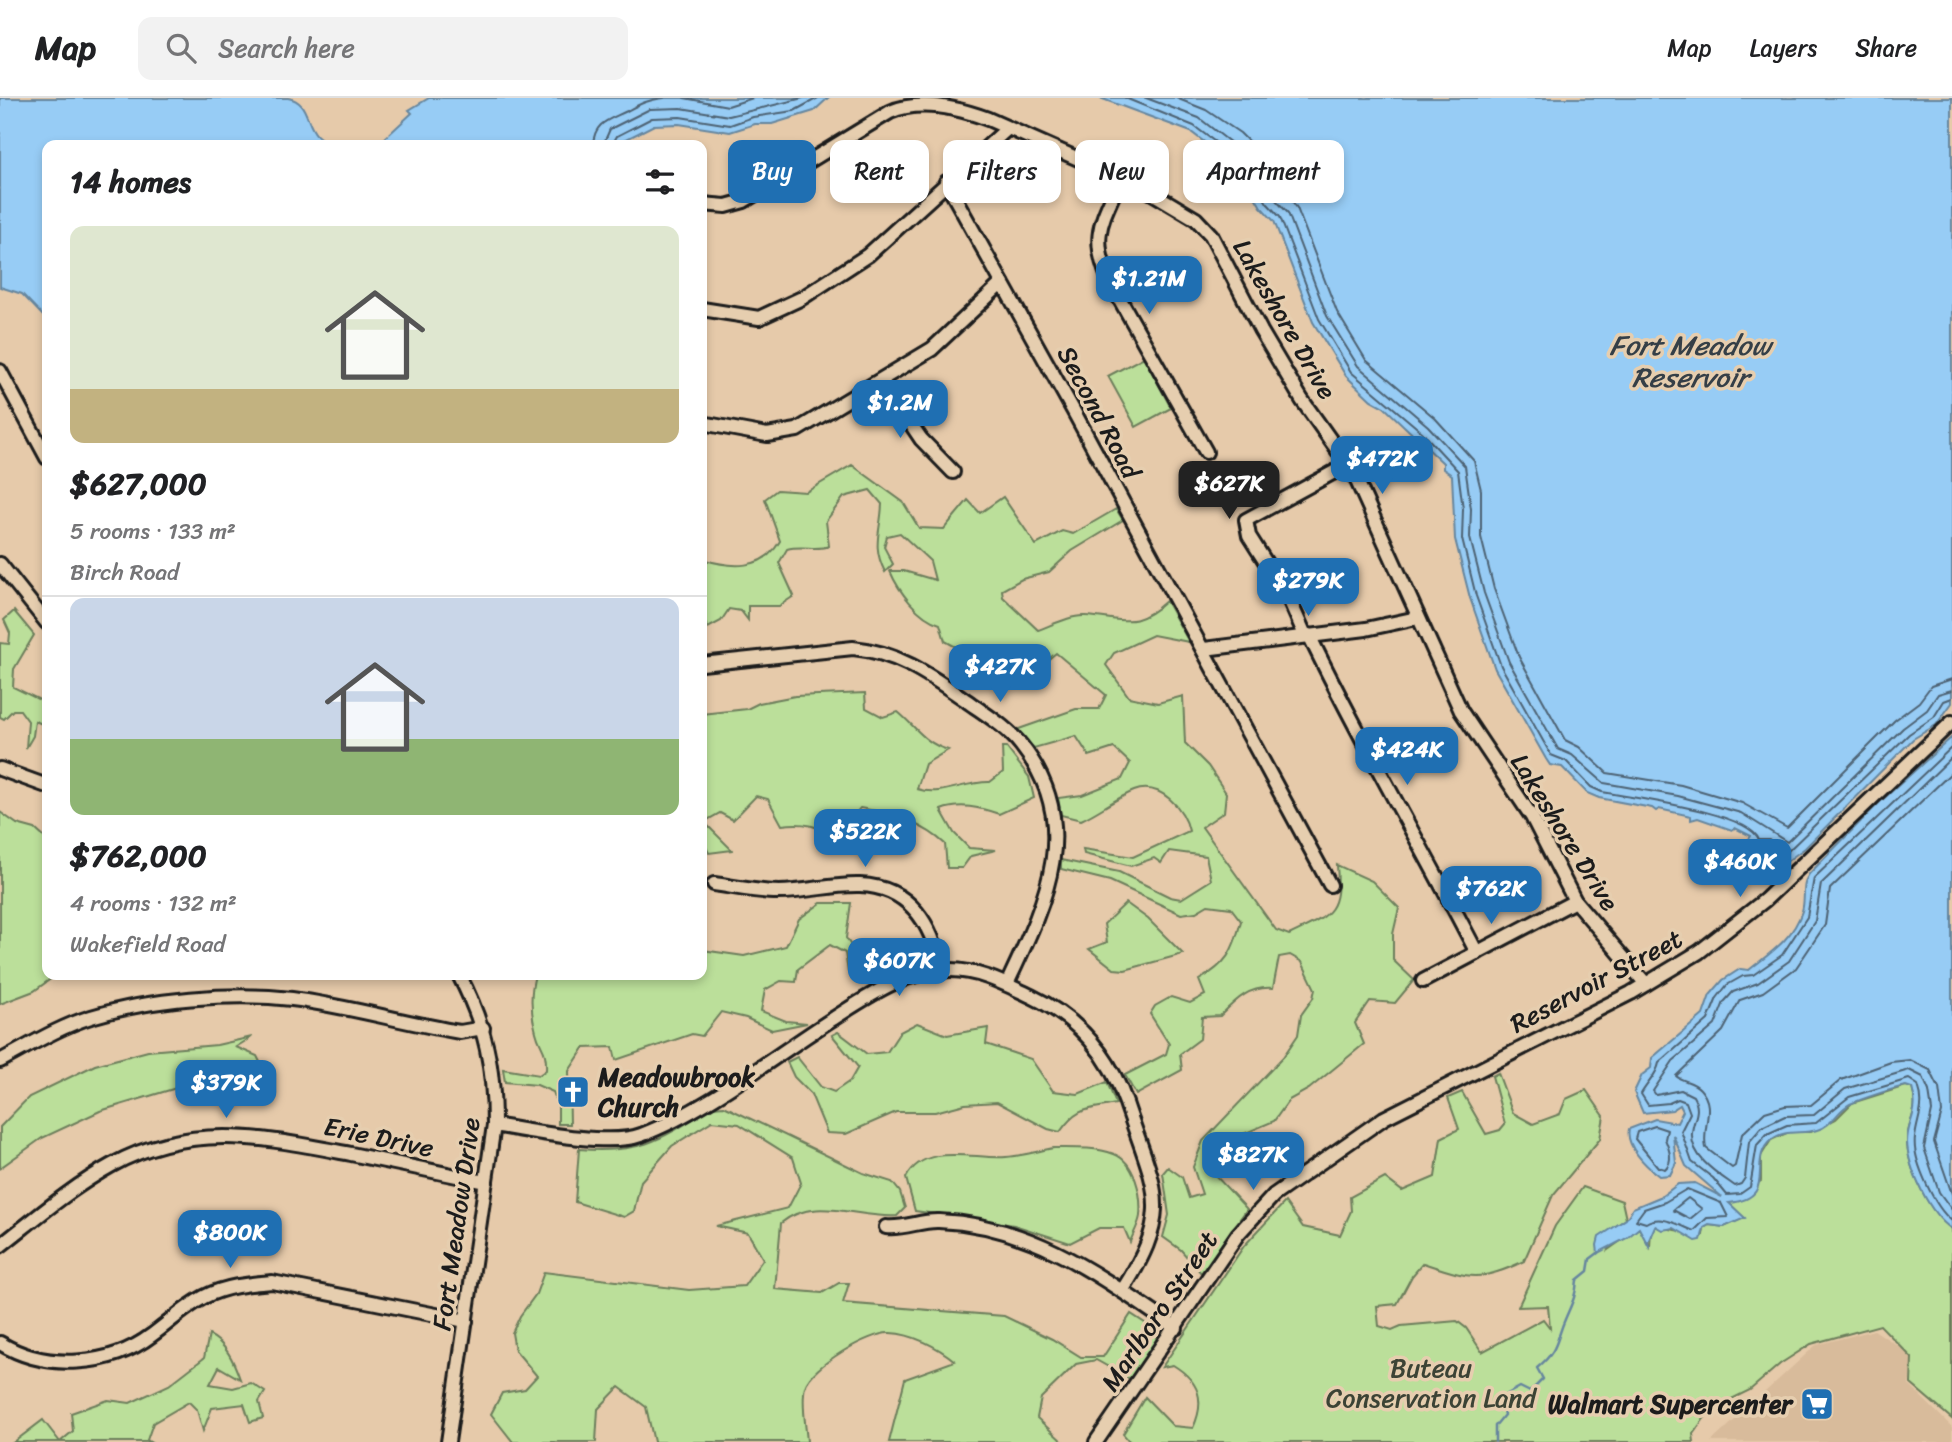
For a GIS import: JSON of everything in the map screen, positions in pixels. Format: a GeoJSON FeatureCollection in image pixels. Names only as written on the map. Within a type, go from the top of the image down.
{"type":"FeatureCollection","features":[{"type":"Feature","properties":{"kind":"street","name":"Lakeshore Drive"},"geometry":{"type":"LineString","coordinates":[[707,204],[726,206],[744,201],[899,108],[932,106],[955,110],[1008,128],[1075,157]]}},
{"type":"Feature","properties":{"kind":"street"},"geometry":{"type":"LineString","coordinates":[[998,140],[1008,128]]}},
{"type":"Feature","properties":{"kind":"street"},"geometry":{"type":"LineString","coordinates":[[707,310],[751,318],[783,309],[859,262],[943,185]]}},
{"type":"Feature","properties":{"kind":"street","name":"Lakeshore Drive"},"geometry":{"type":"LineString","coordinates":[[1169,202],[1185,211],[1211,235],[1261,331],[1302,400],[1349,464],[1461,711],[1532,817],[1575,901],[1646,984]]}},
{"type":"Feature","properties":{"kind":"street","name":"Second Road"},"geometry":{"type":"LineString","coordinates":[[958,203],[1331,885]]}},
{"type":"Feature","properties":{"kind":"street"},"geometry":{"type":"LineString","coordinates":[[1110,203],[1098,233],[1099,256],[1109,279],[1206,452]]}},
{"type":"Feature","properties":{"kind":"street"},"geometry":{"type":"LineString","coordinates":[[707,424],[758,434],[790,433],[882,381],[940,342],[1002,283]]}},
{"type":"Feature","properties":{"kind":"street"},"geometry":{"type":"LineString","coordinates":[[0,371],[42,448]]}},
{"type":"Feature","properties":{"kind":"street"},"geometry":{"type":"LineString","coordinates":[[882,381],[916,432],[953,472]]}},
{"type":"Feature","properties":{"kind":"street"},"geometry":{"type":"LineString","coordinates":[[1349,464],[1246,520],[1249,536],[1289,599],[1360,739],[1405,816],[1477,953]]}},
{"type":"Feature","properties":{"kind":"street"},"geometry":{"type":"LineString","coordinates":[[0,564],[42,617]]}},
{"type":"Feature","properties":{"kind":"street"},"geometry":{"type":"LineString","coordinates":[[1204,649],[1379,627],[1417,618]]}},
{"type":"Feature","properties":{"kind":"street"},"geometry":{"type":"LineString","coordinates":[[707,663],[853,648],[875,650],[928,673],[1020,743],[1041,775],[1048,795],[1053,815],[1054,857],[1046,900],[1007,984]]}},
{"type":"Feature","properties":{"kind":"street","name":"Reservoir Street"},"geometry":{"type":"LineString","coordinates":[[1509,1053],[1646,984],[1699,952],[1765,900],[1952,722]]}},
{"type":"Feature","properties":{"kind":"street"},"geometry":{"type":"LineString","coordinates":[[0,769],[42,784]]}},
{"type":"Feature","properties":{"kind":"street"},"geometry":{"type":"LineString","coordinates":[[714,884],[778,892],[860,885],[896,894],[921,916],[932,932],[941,971]]}},
{"type":"Feature","properties":{"kind":"street"},"geometry":{"type":"LineString","coordinates":[[1423,981],[1575,901]]}},
{"type":"Feature","properties":{"kind":"street"},"geometry":{"type":"LineString","coordinates":[[494,1125],[618,1139],[638,1136],[708,1099],[900,979],[941,971],[971,973],[1007,984],[1062,1013],[1085,1032],[1108,1062],[1123,1096],[1152,1182],[1157,1208],[1150,1243],[1122,1291]]}},
{"type":"Feature","properties":{"kind":"street","name":"Fort Meadow Drive"},"geometry":{"type":"LineString","coordinates":[[448,1442],[494,1125],[492,1065],[483,1028],[461,980]]}},
{"type":"Feature","properties":{"kind":"street"},"geometry":{"type":"LineString","coordinates":[[0,1061],[58,1030],[91,1017],[159,1004],[218,998],[258,996],[295,999],[460,1032],[483,1028]]}},
{"type":"Feature","properties":{"kind":"street","name":"Marlboro Street"},"geometry":{"type":"LineString","coordinates":[[1104,1439],[1238,1234],[1274,1195],[1384,1118],[1509,1053]]}},
{"type":"Feature","properties":{"kind":"street","name":"Erie Drive"},"geometry":{"type":"LineString","coordinates":[[0,1246],[65,1196],[113,1164],[158,1145],[183,1140],[225,1136],[280,1139],[486,1182]]}},
{"type":"Feature","properties":{"kind":"street"},"geometry":{"type":"LineString","coordinates":[[886,1227],[937,1220],[1028,1238],[1066,1255],[1176,1328]]}},
{"type":"Feature","properties":{"kind":"street"},"geometry":{"type":"LineString","coordinates":[[2,1350],[72,1362],[104,1358],[151,1336],[206,1296],[240,1285],[271,1282],[466,1321]]}},
{"type":"Feature","properties":{"kind":"shaded area"},"geometry":{"type":"Polygon","coordinates":[[[1874,1330],[1914,1356],[1909,1385],[1952,1427],[1952,1442],[1711,1442],[1816,1345],[1874,1330]]]}},
{"type":"Feature","properties":{"kind":"green space"},"geometry":{"type":"Polygon","coordinates":[[[1144,357],[1171,408],[1136,427],[1108,376],[1144,357]]]}},
{"type":"Feature","properties":{"kind":"green space"},"geometry":{"type":"Polygon","coordinates":[[[852,465],[903,502],[919,528],[944,529],[968,500],[980,513],[1003,497],[1036,545],[1062,531],[1073,534],[1116,509],[1123,520],[1072,551],[1049,572],[1022,579],[1002,590],[1003,597],[1038,630],[1080,616],[1128,621],[1145,616],[1166,601],[1189,642],[1153,635],[1114,653],[1106,665],[1129,697],[1158,703],[1183,696],[1185,743],[1208,766],[1226,793],[1224,812],[1202,827],[1276,930],[1289,935],[1314,923],[1330,911],[1337,894],[1337,865],[1372,881],[1399,908],[1393,934],[1393,960],[1414,980],[1395,1003],[1370,1001],[1355,1023],[1364,1044],[1309,1089],[1289,1100],[1274,1121],[1243,1134],[1216,1155],[1212,1172],[1247,1209],[1201,1273],[1181,1250],[1163,1237],[1169,1215],[1163,1173],[1168,1167],[1182,1177],[1189,1198],[1202,1194],[1193,1167],[1203,1141],[1283,1057],[1298,1035],[1301,1015],[1313,998],[1315,989],[1302,962],[1290,955],[1279,957],[1273,988],[1250,992],[1220,1016],[1202,1017],[1200,1039],[1180,1054],[1182,1070],[1136,1095],[1125,1075],[1166,1054],[1169,1044],[1150,1014],[1155,1006],[1171,997],[1190,1003],[1205,995],[1199,980],[1227,956],[1241,921],[1231,908],[1208,905],[1196,912],[1181,914],[1110,881],[1061,869],[1061,860],[1119,872],[1170,897],[1181,899],[1211,880],[1206,856],[1169,851],[1161,863],[1154,858],[1131,866],[1084,854],[1083,849],[1133,857],[1189,831],[1187,823],[1170,799],[1162,793],[1144,789],[1121,797],[1081,820],[1061,815],[1058,798],[1082,795],[1122,779],[1130,763],[1114,748],[1089,756],[1076,736],[1034,748],[1016,730],[1076,709],[1099,709],[1106,695],[1056,653],[1039,667],[1028,666],[1004,651],[985,663],[945,641],[940,624],[917,610],[890,571],[904,571],[935,580],[930,561],[900,533],[887,536],[884,547],[893,564],[885,572],[878,554],[882,504],[870,490],[844,497],[826,521],[829,546],[787,549],[779,563],[794,596],[779,606],[748,606],[748,620],[741,611],[729,609],[721,621],[708,628],[707,560],[746,565],[765,558],[780,541],[765,499],[777,490],[806,492],[852,465]]]}},
{"type":"Feature","properties":{"kind":"green space"},"geometry":{"type":"Polygon","coordinates":[[[14,611],[34,635],[14,669],[13,687],[42,701],[42,724],[35,721],[33,736],[26,748],[28,721],[20,710],[13,710],[4,719],[0,717],[0,643],[9,644],[10,633],[4,620],[14,611]]]}},
{"type":"Feature","properties":{"kind":"green space"},"geometry":{"type":"Polygon","coordinates":[[[865,693],[866,708],[883,717],[898,712],[926,739],[948,750],[925,764],[917,789],[935,791],[990,782],[1003,772],[1002,747],[1006,747],[1029,777],[1034,798],[999,814],[970,807],[941,810],[954,833],[969,848],[996,850],[971,856],[962,868],[947,868],[945,844],[927,830],[906,820],[860,808],[836,838],[810,826],[782,825],[768,799],[756,796],[733,820],[720,813],[707,820],[707,713],[747,709],[759,703],[795,696],[865,693]]]}},
{"type":"Feature","properties":{"kind":"green space"},"geometry":{"type":"Polygon","coordinates":[[[0,812],[17,824],[35,829],[42,835],[42,980],[49,980],[34,991],[0,1004],[0,812]]]}},
{"type":"Feature","properties":{"kind":"green space"},"geometry":{"type":"Polygon","coordinates":[[[707,825],[732,850],[709,853],[707,849],[707,825]]]}},
{"type":"Feature","properties":{"kind":"green space"},"geometry":{"type":"Polygon","coordinates":[[[821,903],[851,903],[846,938],[858,956],[876,950],[888,957],[895,953],[900,959],[895,967],[860,980],[848,972],[845,953],[830,945],[798,969],[796,982],[781,981],[765,990],[761,1011],[786,1021],[807,1023],[772,1030],[746,1018],[721,1012],[702,1036],[692,1034],[616,1060],[613,1047],[584,1048],[569,1071],[570,1124],[558,1124],[558,1105],[553,1092],[537,1085],[505,1082],[503,1069],[539,1075],[546,1070],[532,1011],[534,980],[707,980],[707,951],[744,956],[786,946],[799,919],[821,903]]]}},
{"type":"Feature","properties":{"kind":"green space"},"geometry":{"type":"Polygon","coordinates":[[[1126,903],[1148,919],[1183,954],[1125,970],[1114,969],[1089,949],[1107,942],[1104,924],[1126,903]]]}},
{"type":"Feature","properties":{"kind":"green space"},"geometry":{"type":"Polygon","coordinates":[[[917,1023],[947,1035],[988,1028],[986,1044],[1031,1059],[1053,1091],[1078,1094],[1107,1082],[1116,1104],[1078,1113],[1060,1132],[1048,1129],[997,1102],[965,1104],[935,1112],[896,1112],[846,1134],[827,1133],[811,1094],[794,1077],[787,1062],[797,1057],[821,1087],[834,1092],[850,1081],[858,1067],[832,1035],[838,1032],[867,1054],[887,1052],[900,1032],[917,1023]]]}},
{"type":"Feature","properties":{"kind":"green space"},"geometry":{"type":"Polygon","coordinates":[[[252,1037],[236,1047],[257,1056],[261,1064],[253,1073],[183,1086],[100,1111],[42,1138],[0,1168],[0,1127],[29,1097],[95,1065],[148,1051],[217,1045],[252,1037]]]}},
{"type":"Feature","properties":{"kind":"green space","name":"Buteau Conservation Land"},"geometry":{"type":"Polygon","coordinates":[[[1498,1073],[1513,1113],[1533,1124],[1560,1114],[1566,1099],[1586,1090],[1604,1116],[1600,1139],[1553,1195],[1524,1261],[1496,1273],[1474,1276],[1423,1263],[1412,1276],[1397,1304],[1377,1306],[1379,1326],[1392,1330],[1401,1326],[1457,1321],[1466,1328],[1482,1352],[1543,1319],[1550,1328],[1548,1306],[1518,1307],[1555,1226],[1583,1187],[1622,1201],[1626,1219],[1616,1226],[1608,1250],[1639,1228],[1650,1247],[1651,1230],[1655,1226],[1703,1235],[1704,1228],[1709,1225],[1724,1227],[1744,1218],[1729,1203],[1761,1181],[1761,1156],[1771,1140],[1789,1132],[1811,1132],[1836,1119],[1852,1103],[1906,1086],[1912,1088],[1915,1104],[1907,1142],[1911,1165],[1928,1202],[1952,1229],[1952,1419],[1911,1384],[1912,1358],[1880,1325],[1811,1344],[1780,1364],[1750,1390],[1711,1409],[1693,1434],[1694,1442],[1130,1442],[1123,1434],[1145,1397],[1173,1426],[1193,1428],[1199,1409],[1198,1392],[1182,1371],[1173,1365],[1162,1367],[1244,1246],[1285,1202],[1303,1227],[1340,1235],[1351,1211],[1350,1197],[1385,1178],[1402,1191],[1435,1177],[1441,1138],[1459,1129],[1448,1098],[1462,1092],[1486,1134],[1500,1130],[1505,1124],[1492,1076],[1498,1073]]]}},
{"type":"Feature","properties":{"kind":"green space"},"geometry":{"type":"Polygon","coordinates":[[[724,1106],[863,1173],[892,1182],[900,1192],[905,1208],[897,1216],[822,1209],[794,1215],[781,1223],[775,1289],[822,1293],[839,1283],[849,1283],[843,1303],[1004,1316],[1052,1339],[1081,1357],[1103,1357],[1131,1314],[1157,1331],[1156,1341],[1130,1379],[1096,1360],[1076,1364],[1041,1398],[1037,1418],[1063,1442],[889,1442],[905,1379],[955,1361],[925,1342],[890,1333],[869,1338],[842,1352],[829,1360],[810,1379],[805,1387],[803,1400],[807,1442],[654,1442],[646,1407],[619,1387],[598,1409],[596,1442],[513,1442],[491,1414],[502,1393],[525,1389],[537,1376],[515,1350],[512,1333],[536,1294],[544,1272],[689,1290],[744,1286],[763,1259],[748,1233],[716,1226],[788,1208],[801,1183],[793,1158],[739,1124],[712,1121],[672,1146],[641,1181],[634,1211],[624,1217],[575,1202],[579,1149],[635,1147],[664,1136],[712,1107],[724,1106]]]}},
{"type":"Feature","properties":{"kind":"green space"},"geometry":{"type":"Polygon","coordinates":[[[1054,1148],[1099,1150],[1114,1154],[1127,1164],[1136,1180],[1140,1208],[1140,1216],[1130,1242],[1124,1228],[1099,1228],[1070,1243],[1014,1225],[915,1211],[906,1178],[914,1167],[925,1160],[952,1155],[1006,1157],[1054,1148]]]}},
{"type":"Feature","properties":{"kind":"green space"},"geometry":{"type":"Polygon","coordinates":[[[209,1335],[225,1348],[240,1379],[219,1367],[210,1384],[233,1388],[251,1383],[265,1392],[259,1402],[263,1418],[250,1422],[244,1404],[212,1408],[203,1431],[197,1410],[189,1402],[153,1423],[147,1440],[150,1442],[60,1442],[73,1431],[71,1413],[108,1400],[130,1403],[169,1385],[204,1358],[209,1335]]]}},
{"type":"Feature","properties":{"kind":"green space"},"geometry":{"type":"Polygon","coordinates":[[[43,1420],[60,1442],[14,1442],[43,1420]]]}},
{"type":"Feature","properties":{"kind":"water"},"geometry":{"type":"Polygon","coordinates":[[[0,98],[288,98],[297,101],[313,130],[323,140],[42,140],[42,315],[22,294],[0,287],[0,98]]]}},
{"type":"Feature","properties":{"kind":"water"},"geometry":{"type":"Polygon","coordinates":[[[429,98],[828,98],[814,111],[772,124],[755,124],[730,132],[679,124],[654,125],[625,140],[383,140],[412,113],[409,110],[429,98]]]}},
{"type":"Feature","properties":{"kind":"water","name":"Fort Meadow Reservoir"},"geometry":{"type":"Polygon","coordinates":[[[1100,98],[1952,98],[1952,703],[1936,725],[1913,739],[1805,848],[1786,862],[1766,846],[1760,850],[1747,842],[1751,836],[1735,828],[1732,830],[1698,818],[1691,820],[1691,816],[1599,798],[1587,793],[1562,767],[1550,765],[1495,669],[1470,598],[1455,539],[1452,475],[1443,469],[1443,463],[1384,407],[1371,400],[1346,376],[1313,322],[1274,221],[1259,203],[1344,203],[1344,140],[1202,140],[1191,132],[1100,98]]]}},
{"type":"Feature","properties":{"kind":"water"},"geometry":{"type":"Polygon","coordinates":[[[1952,737],[1952,1229],[1928,1202],[1911,1165],[1907,1142],[1915,1104],[1912,1088],[1906,1086],[1850,1104],[1822,1128],[1782,1134],[1771,1140],[1761,1158],[1760,1178],[1754,1194],[1744,1200],[1729,1203],[1745,1218],[1724,1227],[1709,1225],[1704,1228],[1701,1240],[1696,1241],[1674,1228],[1662,1230],[1655,1226],[1648,1242],[1650,1249],[1639,1228],[1627,1238],[1598,1253],[1599,1237],[1626,1219],[1633,1208],[1662,1196],[1678,1184],[1695,1183],[1722,1197],[1686,1166],[1673,1135],[1676,1163],[1670,1175],[1659,1176],[1633,1149],[1629,1129],[1655,1119],[1677,1123],[1683,1111],[1680,1105],[1672,1110],[1643,1113],[1634,1092],[1642,1075],[1651,1068],[1652,1058],[1703,1015],[1710,995],[1723,980],[1740,969],[1749,970],[1787,937],[1802,911],[1805,883],[1809,874],[1880,802],[1952,737]]]}},
{"type":"Feature","properties":{"kind":"waterway"},"geometry":{"type":"LineString","coordinates":[[1495,1442],[1495,1426],[1504,1415],[1500,1398],[1520,1387],[1530,1392],[1543,1379],[1537,1368],[1553,1350],[1576,1291],[1577,1280],[1588,1271],[1590,1259],[1598,1253]]}},
{"type":"Feature","properties":{"kind":"place","name":"Meadowbrook Church"},"geometry":{"type":"Point","coordinates":[573,1092]}},
{"type":"Feature","properties":{"kind":"place","name":"Walmart Supercenter"},"geometry":{"type":"Point","coordinates":[1817,1404]}}]}
